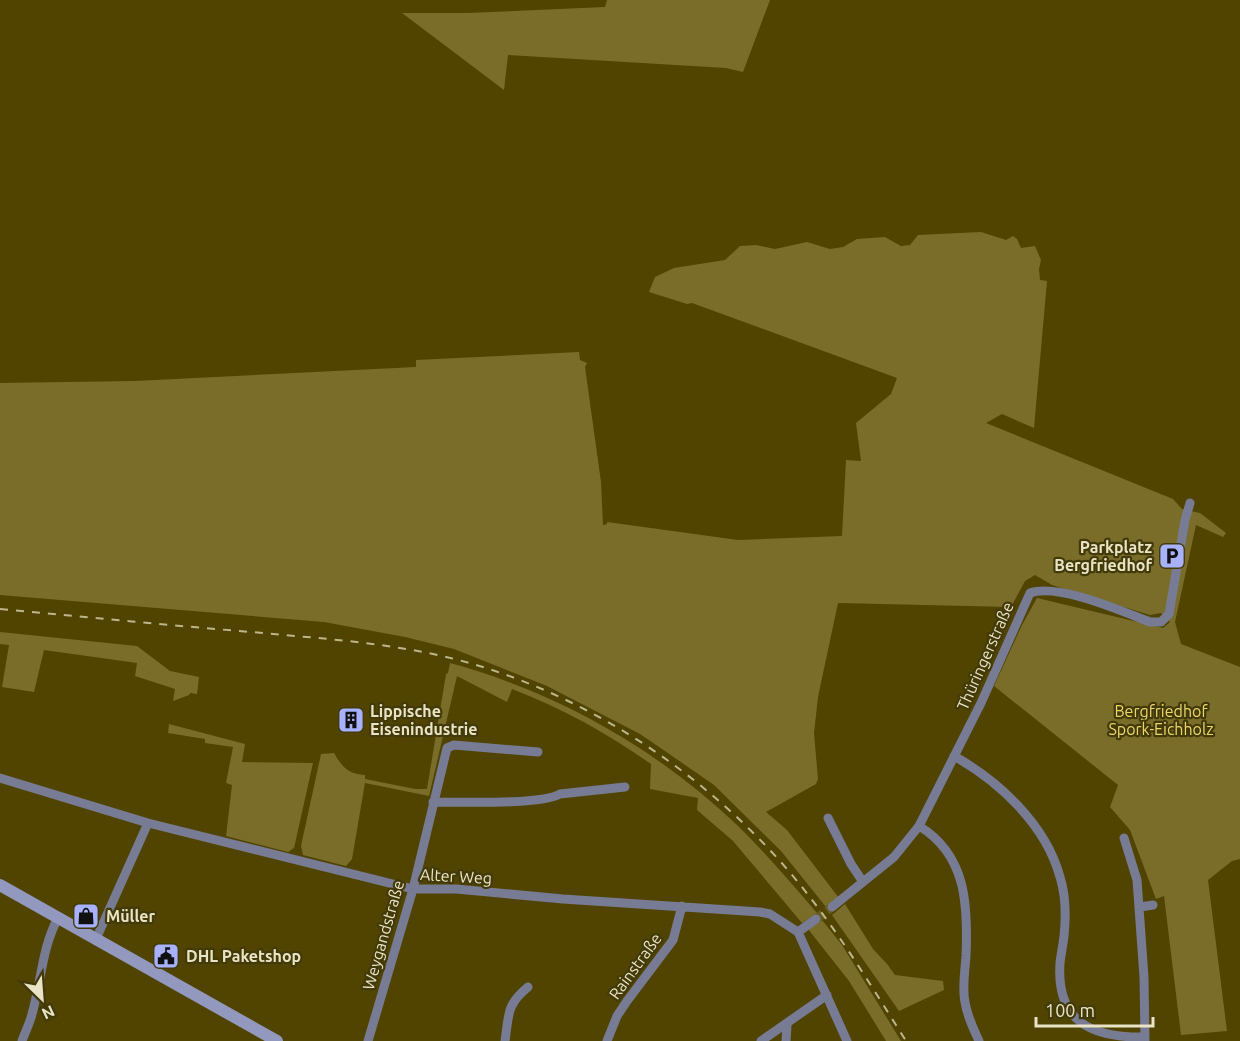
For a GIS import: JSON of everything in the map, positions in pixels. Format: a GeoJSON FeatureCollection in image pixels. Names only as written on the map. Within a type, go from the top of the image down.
{"type":"FeatureCollection","features":[{"type":"Feature","properties":{"kind":"main road"},"geometry":{"type":"LineString","coordinates":[[0,885],[277,1041]]}},
{"type":"Feature","properties":{"kind":"street","name":"Thüringerstraße"},"geometry":{"type":"LineString","coordinates":[[832,907],[894,857],[919,826],[1030,593],[1040,590],[1070,595],[1150,622],[1165,620],[1185,520],[1191,503]]}},
{"type":"Feature","properties":{"kind":"street","name":"Weygandstraße"},"geometry":{"type":"LineString","coordinates":[[368,1041],[413,889],[444,755],[450,745],[538,752]]}},
{"type":"Feature","properties":{"kind":"street"},"geometry":{"type":"LineString","coordinates":[[954,756],[978,769],[1005,791],[1033,825],[1055,861],[1062,886],[1065,911],[1060,976],[1062,993],[1069,1012],[1075,1019],[1095,1029],[1145,1039],[1140,907],[1137,880],[1124,838]]}},
{"type":"Feature","properties":{"kind":"street","name":"Alter Weg"},"geometry":{"type":"LineString","coordinates":[[0,778],[148,823],[413,889],[456,889],[563,899],[760,912],[770,914],[798,932]]}},
{"type":"Feature","properties":{"kind":"street"},"geometry":{"type":"LineString","coordinates":[[433,802],[515,802],[554,798],[560,794],[625,787]]}},
{"type":"Feature","properties":{"kind":"street"},"geometry":{"type":"LineString","coordinates":[[828,818],[851,864],[863,882]]}},
{"type":"Feature","properties":{"kind":"street"},"geometry":{"type":"LineString","coordinates":[[96,939],[148,823]]}},
{"type":"Feature","properties":{"kind":"street"},"geometry":{"type":"LineString","coordinates":[[919,826],[945,849],[958,874],[965,897],[967,912],[965,1001],[970,1021],[979,1041]]}},
{"type":"Feature","properties":{"kind":"street"},"geometry":{"type":"LineString","coordinates":[[1140,907],[1153,905]]}},
{"type":"Feature","properties":{"kind":"street","name":"Rainstraße"},"geometry":{"type":"LineString","coordinates":[[607,1041],[617,1016],[674,940],[682,906]]}},
{"type":"Feature","properties":{"kind":"street"},"geometry":{"type":"LineString","coordinates":[[22,1041],[32,1015],[44,960],[58,918]]}},
{"type":"Feature","properties":{"kind":"street"},"geometry":{"type":"LineString","coordinates":[[816,919],[798,932],[847,1041]]}},
{"type":"Feature","properties":{"kind":"street"},"geometry":{"type":"LineString","coordinates":[[505,1041],[510,1006],[516,996],[528,987]]}},
{"type":"Feature","properties":{"kind":"street"},"geometry":{"type":"LineString","coordinates":[[761,1041],[827,995]]}},
{"type":"Feature","properties":{"kind":"street"},"geometry":{"type":"LineString","coordinates":[[786,1041],[787,1025]]}},
{"type":"Feature","properties":{"kind":"green space"},"geometry":{"type":"Polygon","coordinates":[[[607,0],[770,0],[743,72],[726,68],[508,55],[504,90],[402,13],[467,13],[605,7],[607,0]]]}},
{"type":"Feature","properties":{"kind":"green space","name":"Bergfriedhof Spork-Eichholz"},"geometry":{"type":"Polygon","coordinates":[[[981,232],[1006,240],[1013,236],[1021,248],[1035,246],[1041,260],[1040,280],[1047,281],[1034,428],[1002,414],[986,423],[1173,499],[1182,509],[1200,513],[1226,533],[1223,537],[1196,525],[1175,622],[1181,644],[1240,667],[1240,859],[1232,861],[1208,880],[1227,1031],[1181,1035],[1164,896],[1156,899],[1130,830],[1110,807],[1118,785],[994,686],[1037,598],[1163,628],[1170,622],[1161,613],[1150,615],[1052,585],[1035,575],[1025,581],[1011,607],[838,603],[818,697],[814,733],[818,779],[816,784],[766,812],[787,830],[839,898],[826,907],[781,851],[714,785],[640,734],[547,686],[454,649],[324,622],[0,595],[0,383],[135,381],[416,367],[416,360],[579,352],[580,360],[587,363],[585,367],[601,482],[603,525],[607,522],[738,540],[842,536],[846,460],[861,461],[856,423],[891,394],[897,378],[692,303],[687,304],[649,292],[655,277],[674,268],[725,260],[740,246],[756,245],[775,249],[807,242],[830,249],[843,247],[857,239],[885,237],[901,246],[910,245],[918,235],[981,232]]]}},
{"type":"Feature","properties":{"kind":"green space"},"geometry":{"type":"Polygon","coordinates":[[[0,632],[137,646],[170,671],[199,677],[197,694],[190,693],[173,701],[175,689],[135,676],[137,663],[44,650],[34,692],[2,687],[9,645],[0,644],[0,632]]]}},
{"type":"Feature","properties":{"kind":"green space"},"geometry":{"type":"Polygon","coordinates":[[[450,663],[490,675],[566,707],[603,726],[673,771],[737,825],[817,913],[802,923],[733,841],[697,810],[698,798],[650,789],[651,764],[584,722],[549,704],[512,689],[507,702],[457,676],[429,796],[365,783],[352,859],[346,866],[303,855],[301,846],[321,754],[334,753],[346,769],[365,775],[365,779],[415,789],[427,789],[446,674],[450,663]]]}},
{"type":"Feature","properties":{"kind":"green space"},"geometry":{"type":"Polygon","coordinates":[[[169,724],[245,744],[242,762],[313,763],[294,848],[288,852],[226,836],[232,785],[226,783],[233,747],[205,743],[205,739],[168,733],[169,724]]]}},
{"type":"Feature","properties":{"kind":"green space"},"geometry":{"type":"Polygon","coordinates":[[[845,904],[873,949],[895,975],[943,981],[944,990],[899,1011],[832,915],[845,904]]]}},
{"type":"Feature","properties":{"kind":"green space"},"geometry":{"type":"Polygon","coordinates":[[[822,920],[842,945],[901,1041],[886,1041],[849,981],[808,929],[822,920]]]}},
{"type":"Feature","properties":{"kind":"tunnel"},"geometry":{"type":"LineString","coordinates":[[816,919],[832,907]]}},
{"type":"Feature","properties":{"kind":"railway"},"geometry":{"type":"LineString","coordinates":[[0,609],[391,646],[473,664],[559,697],[600,718],[678,768],[748,828],[780,861],[815,904],[847,948],[906,1041]]}},
{"type":"Feature","properties":{"kind":"place","name":"Parkplatz Bergfriedhof"},"geometry":{"type":"Point","coordinates":[1172,556]}},
{"type":"Feature","properties":{"kind":"place","name":"Lippische Eisenindustrie"},"geometry":{"type":"Point","coordinates":[351,720]}},
{"type":"Feature","properties":{"kind":"place","name":"Müller"},"geometry":{"type":"Point","coordinates":[86,916]}},
{"type":"Feature","properties":{"kind":"place","name":"DHL Paketshop"},"geometry":{"type":"Point","coordinates":[166,956]}}]}
